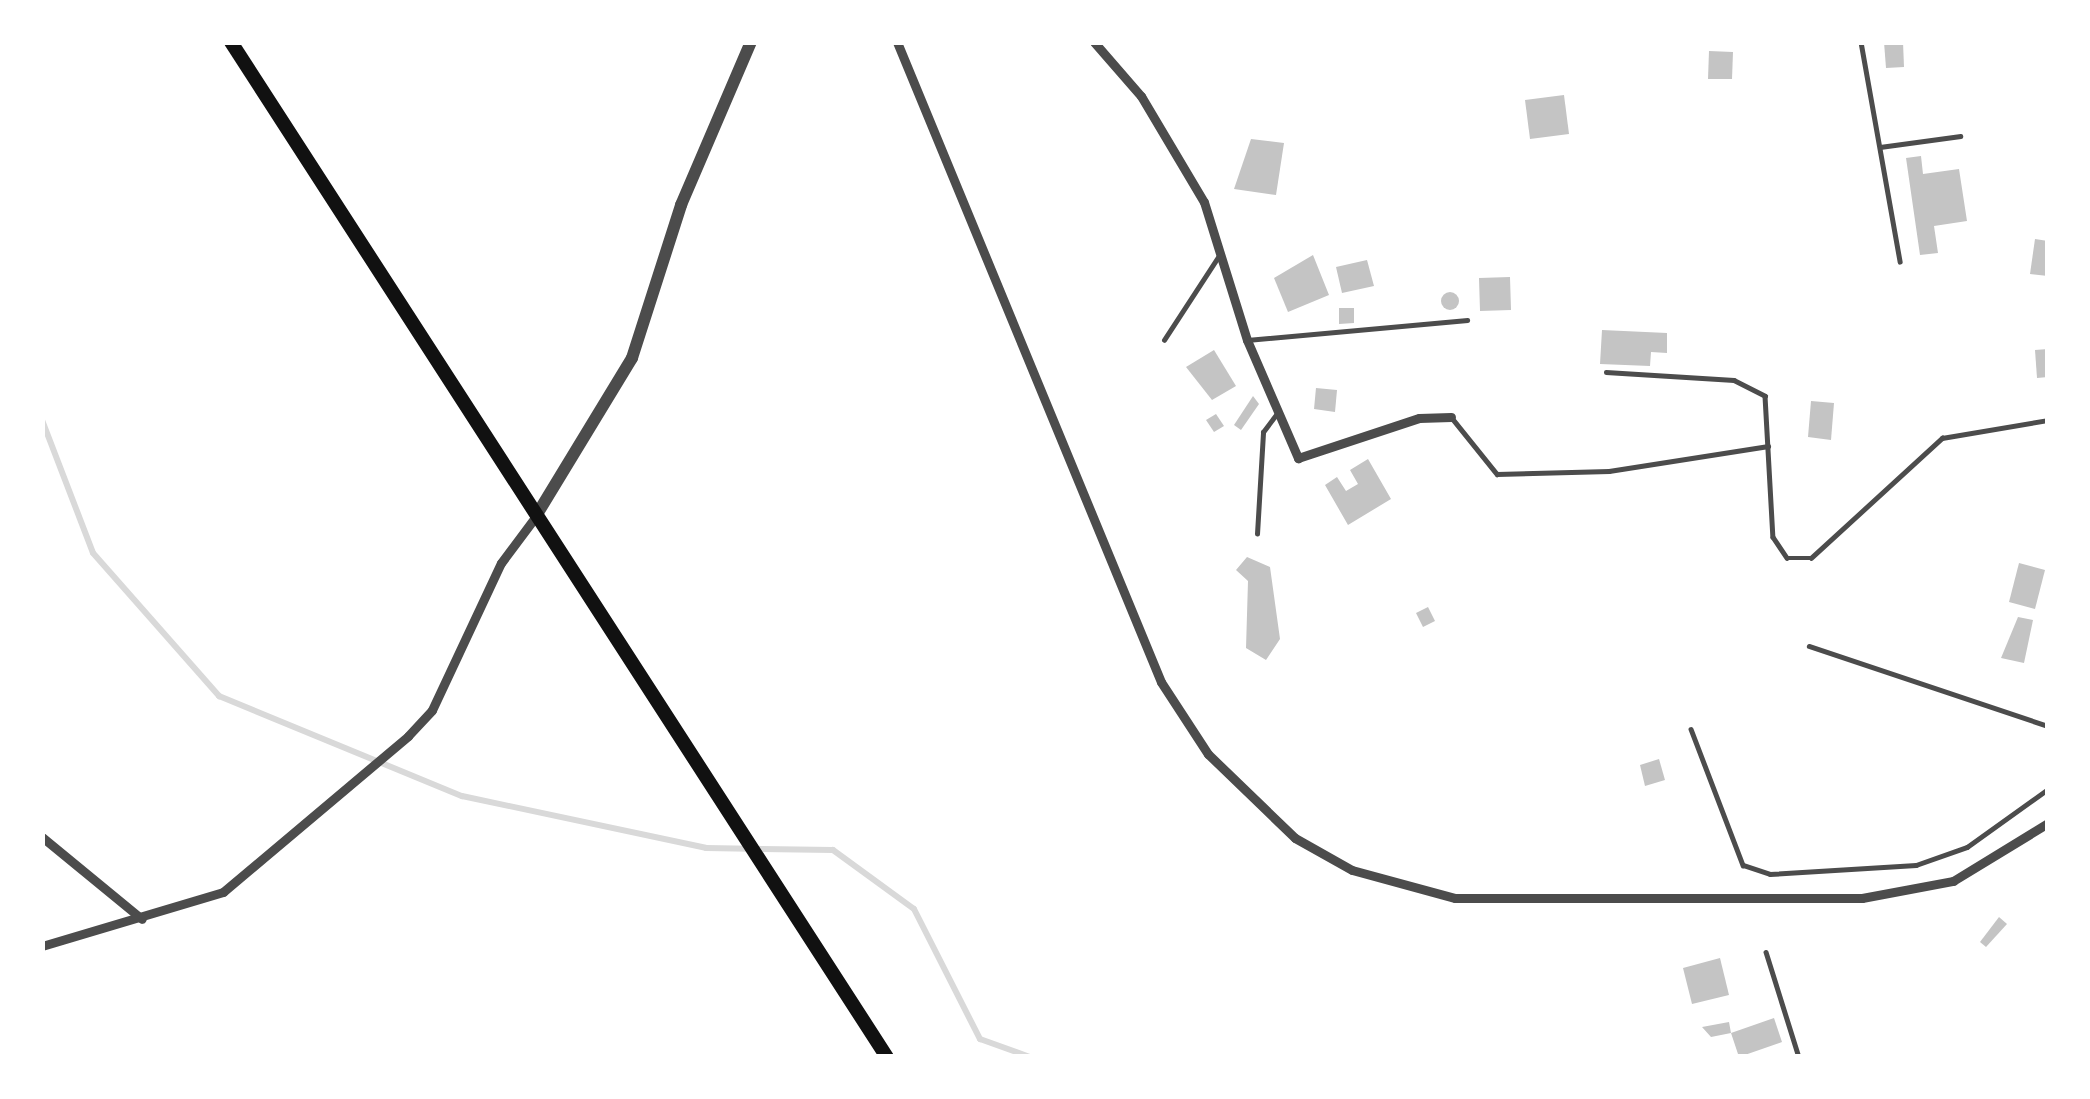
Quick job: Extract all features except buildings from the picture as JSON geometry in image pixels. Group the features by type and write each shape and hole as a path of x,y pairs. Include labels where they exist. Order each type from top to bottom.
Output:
{"main road":[{"path":"231,42 887,1057"}],"street":[{"path":"42,946 142,920 223,892 408,736 432,710 501,563 536,517 632,358 681,205 751,42"},
{"path":"897,42 1161,682 1208,754 1294,838 1385,881 1468,899 1862,898 1953,881 2048,824"},
{"path":"1094,42 1141,96 1222,249 1247,340 1298,458 1419,418 1451,417"},
{"path":"42,837 142,920"}],"lane":[{"path":"1861,42 1900,262"},
{"path":"1880,147 1960,136"},
{"path":"1164,340 1222,249"},
{"path":"1247,340 1467,320"},
{"path":"1606,372 1734,380 1766,396 1773,537 1787,558 1805,560 1942,438 2048,420"},
{"path":"1257,534 1262,432 1276,415"},
{"path":"1451,417 1497,474 1609,471 1768,446"},
{"path":"1809,646 2048,726"},
{"path":"1691,729 1743,866 1770,874 1916,865 1966,847 2048,789"},
{"path":"1766,952 1799,1057"}],"waterway":[{"path":"42,420 93,553 219,696 462,796 706,848 833,850 914,909 980,1039 1030,1057"}]}
